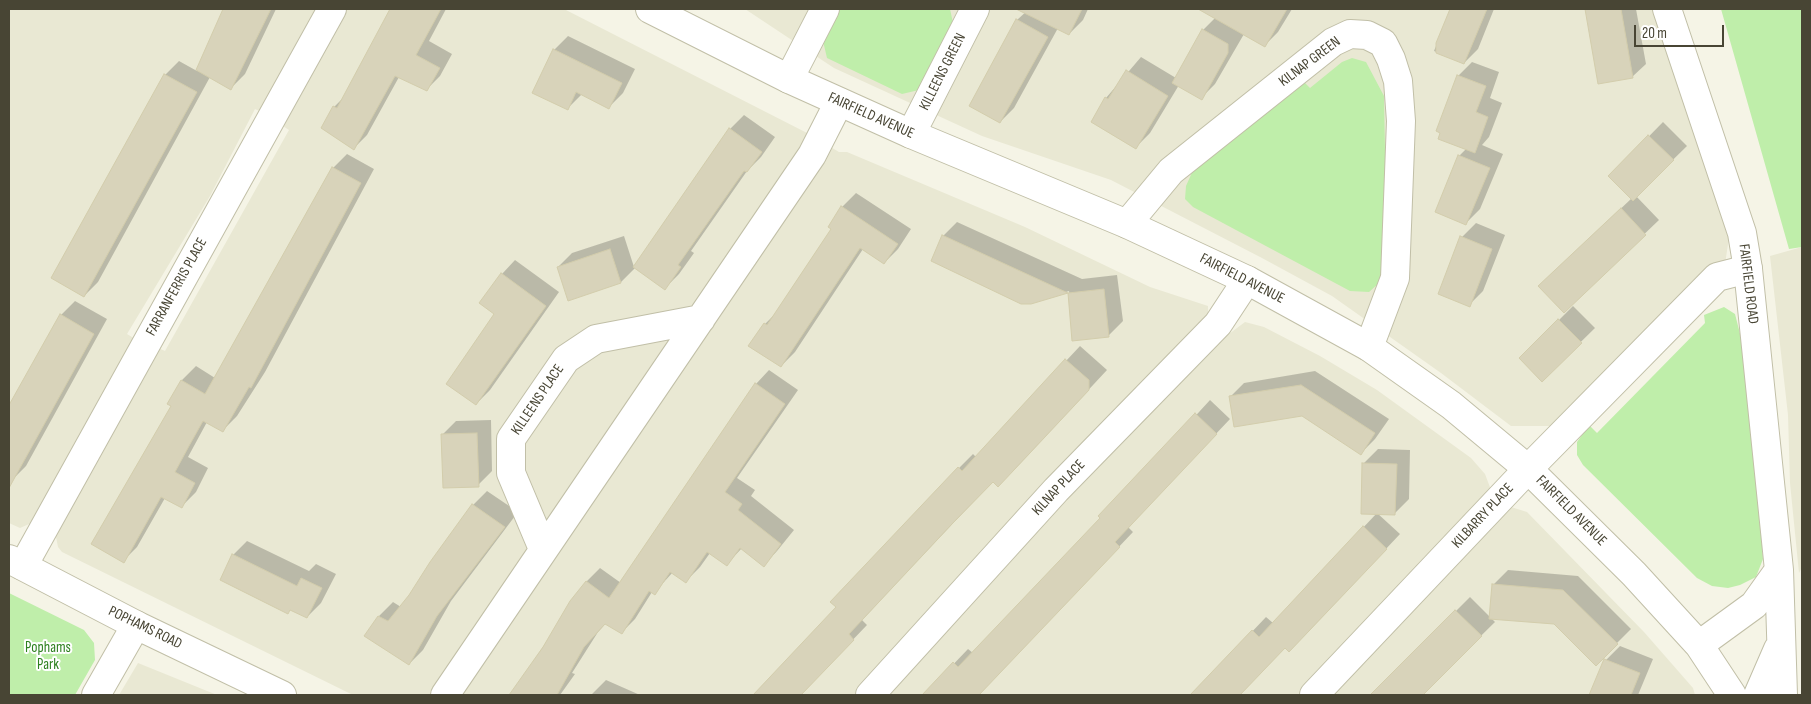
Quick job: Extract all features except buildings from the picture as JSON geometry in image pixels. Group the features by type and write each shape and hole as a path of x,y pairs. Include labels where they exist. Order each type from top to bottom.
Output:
{"street":[{"name":"FARRANFERRIS PLACE","path":"16,562 332,9"},
{"name":"FAIRFIELD AVENUE","path":"650,9 839,102 1127,224 1247,280 1369,347 1451,406 1528,469 1634,574 1699,645 1732,695"},
{"path":"789,79 826,9"},
{"name":"KILLEENS GREEN","path":"911,134 975,9"},
{"name":"FAIRFIELD ROAD","path":"1667,9 1742,232 1748,268 1779,570 1783,695"},
{"name":"KILNAP GREEN","path":"1127,224 1171,171 1333,42 1350,34 1367,35 1383,43 1391,59 1398,81 1401,121 1395,278 1369,347"},
{"path":"446,695 543,548 702,319 812,155 839,102"},
{"name":"KILBARRY PLACE","path":"1314,695 1528,469 1717,278 1748,268"},
{"name":"KILNAP PLACE","path":"870,695 1056,490 1218,324 1247,280"},
{"name":"KILLEENS PLACE","path":"543,548 511,473 511,439 566,359 596,339 702,319"},
{"name":"POPHAMS ROAD","path":"16,562 136,625 282,695"},
{"path":"1699,645 1754,605 1779,570"},
{"path":"96,695 136,625"},
{"name":"FAIRFIELD ROAD","path":"1758,695 1782,638"}],"shaded area":[{"path":"9,9 320,9 264,113 255,109 210,196 127,334 137,340 36,521 20,528 9,523"},
{"path":"345,9 564,9 809,134 839,152 847,152 1025,227 1150,287 1208,306 1208,320 859,695 353,695 62,552 58,547 55,532 156,347 165,351 289,130 280,124"},
{"path":"745,9 1658,9 1730,231 1725,264 1551,426 1511,426 1441,373 1332,296 1111,180 982,136 834,68"},
{"path":"1802,247 1802,567 1799,573 1790,483 1788,415 1770,256"},
{"path":"1245,322 1264,327 1320,356 1377,390 1471,458 1485,474 1491,490 1302,695 879,695 1209,349"},
{"path":"1511,507 1527,512 1644,632 1693,688 1695,695 1326,695"},
{"path":"138,663 217,695 119,695"}],"green space":[{"path":"840,9 950,9 953,23 919,90 902,94 827,58 823,41"},
{"path":"1721,9 1802,9 1802,247 1789,249"},
{"path":"1352,58 1366,62 1384,96 1387,259 1384,273 1379,283 1369,292 1350,291 1193,207 1185,199 1186,186 1194,168 1302,80 1310,88 1342,62"},
{"path":"1724,307 1735,314 1750,373 1763,559 1756,577 1740,585 1728,588 1712,586 1697,578 1583,465 1577,455 1577,442 1589,425 1597,433 1705,323 1704,315"},
{"name":"Pophams Park","path":"9,593 84,630 94,643 95,660 75,695 9,695"}]}
